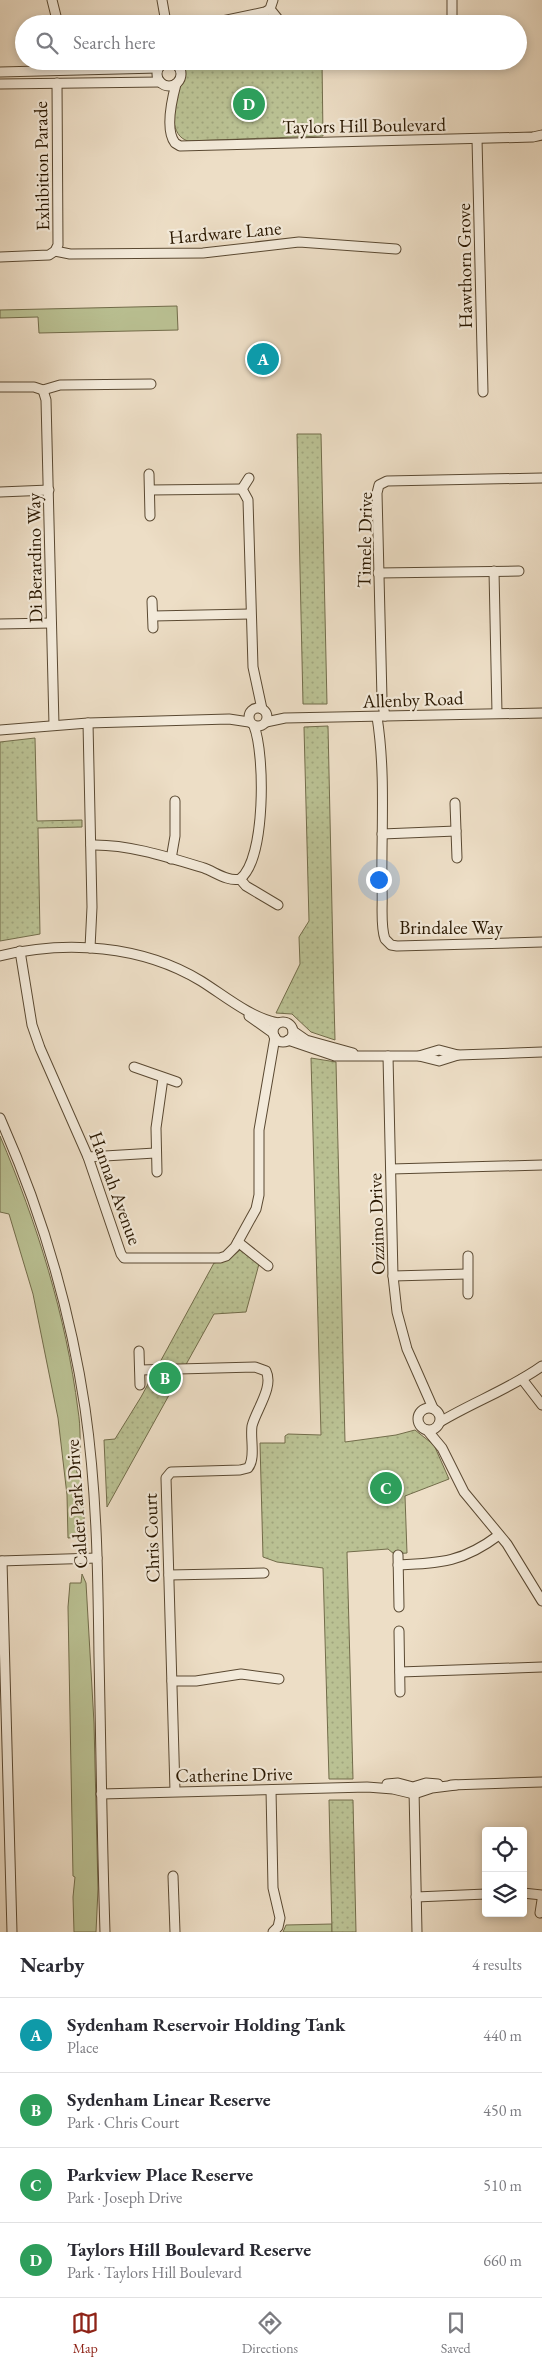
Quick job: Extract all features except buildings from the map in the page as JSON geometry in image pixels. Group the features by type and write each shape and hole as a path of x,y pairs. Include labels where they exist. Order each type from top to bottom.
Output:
{"street":[{"path":"52,0 56,15"},
{"path":"162,0 165,15"},
{"path":"452,0 452,15"},
{"path":"259,15 271,4 277,15"},
{"path":"0,72 20,70"},
{"path":"159,70 157,76 162,83"},
{"path":"0,84 162,83 170,86 176,84 180,74 179,70"},
{"name":"Exhibition Parade","path":"0,257 49,255 55,251 58,245 57,83"},
{"name":"Taylors Hill Boulevard","path":"162,83 170,106 172,139 180,146 539,137"},
{"name":"Taylors Hill Boulevard","path":"170,106 176,84"},
{"name":"Hawthorn Grove","path":"477,139 483,392"},
{"name":"Hardware Lane","path":"55,251 70,254 203,254 299,242 396,249"},
{"path":"0,387 34,387 43,390 60,385 151,384"},
{"name":"Di Berardino Way","path":"43,390 46,400 49,490 54,725"},
{"path":"149,474 150,516"},
{"path":"242,489 250,478"},
{"name":"Timele Drive","path":"381,716 377,493 382,482 542,478"},
{"path":"150,490 242,489"},
{"path":"91,845 112,845 171,859 206,869 233,880 240,879 246,874 252,860 260,835 259,743 250,614 248,500 242,489"},
{"path":"0,492 49,490"},
{"path":"378,573 519,571"},
{"path":"494,572 497,713"},
{"path":"152,601 153,628"},
{"path":"153,616 250,614"},
{"path":"0,624 51,623"},
{"name":"Allenby Road","path":"0,730 88,723 542,713"},
{"name":"Brindalee Way","path":"381,716 384,935 391,945 542,942"},
{"path":"88,723 92,907 90,948"},
{"path":"171,859 175,836 175,802"},
{"path":"455,804 458,858"},
{"path":"382,834 456,831"},
{"path":"240,879 246,886 278,905"},
{"path":"0,956 44,948 90,948 144,956 174,967 199,980 255,1015 278,1023 286,1022 306,1040 366,1057"},
{"name":"Hannah Avenue","path":"17,952 32,1025 40,1048 88,1157 120,1254 124,1258 220,1258 226,1256 238,1242 256,1209 259,1195 259,1130 273,1058 279,1038"},
{"path":"232,1001 261,1026 279,1038 335,1056 419,1056 439,1050 458,1054 542,1052"},
{"path":"278,1023 279,1038"},
{"path":"279,1038 293,1030"},
{"name":"Ozzimo Drive","path":"388,1056 394,1276 401,1331 422,1386 436,1410"},
{"path":"134,1068 177,1082"},
{"path":"157,1172 158,1104 163,1078"},
{"name":"Calder Park Drive","path":"0,1118 26,1181 46,1237 74,1350 85,1407 92,1469 97,1558 105,1932"},
{"path":"88,1157 156,1153"},
{"path":"391,1169 542,1165"},
{"path":"238,1242 268,1266"},
{"path":"468,1256 468,1294"},
{"path":"394,1276 468,1274"},
{"path":"139,1351 140,1386"},
{"path":"427,1430 434,1429 439,1423 459,1410 485,1400 542,1366"},
{"name":"Chris Court","path":"140,1370 255,1367 261,1368 268,1375 268,1385 252,1426 252,1462 248,1468 240,1470 171,1472 166,1478 175,1791"},
{"path":"524,1378 542,1405"},
{"name":"Ozzimo Drive","path":"422,1386 423,1410"},
{"path":"459,1410 423,1410 418,1416 419,1423 442,1448 464,1492 522,1565 542,1601"},
{"path":"436,1410 442,1448"},
{"path":"398,1565 444,1562 464,1557 500,1535"},
{"path":"398,1555 399,1607"},
{"path":"12,1932 1,1561 97,1558"},
{"path":"169,1575 264,1573"},
{"path":"399,1631 400,1692"},
{"path":"400,1672 542,1667"},
{"path":"172,1681 196,1681 241,1674 279,1679"},
{"name":"Catherine Drive","path":"101,1794 367,1787 398,1783 414,1790 426,1783 456,1785 542,1783"},
{"path":"271,1790 273,1888 280,1918 278,1927 273,1932"},
{"path":"414,1790 417,1932"},
{"path":"173,1876 175,1932"},
{"path":"416,1897 482,1894"},
{"path":"527,1894 542,1896"},
{"path":"540,1913 542,1900"},
{"name":"Calder Park Drive","path":"100,1932 104,1902"}],"green space":[{"path":"184,70 322,70 323,136 188,141 178,134 174,121 174,106 177,93 185,75"},
{"path":"177,306 178,330 39,333 38,317 0,318 0,310"},
{"path":"297,434 321,434 327,704 303,704"},
{"path":"328,726 335,1040 311,1032 292,1014 276,1013 300,964 299,937 309,921 304,727"},
{"path":"35,738 37,821 82,820 82,827 38,828 40,934 0,941 0,742"},
{"path":"311,1058 336,1062 345,1442 396,1435 415,1430 434,1445 449,1479 405,1496 407,1553 394,1554 388,1549 347,1552 353,1779 329,1779 323,1568 277,1562 263,1557 260,1443 285,1443 285,1436 288,1434 321,1435"},
{"path":"0,1136 38,1236 66,1340 80,1424 80,1467 76,1467 77,1473 81,1473 86,1546 84,1548 80,1547 80,1537 68,1538 67,1495 58,1418 33,1294 9,1214 0,1212"},
{"path":"240,1250 259,1264 246,1312 214,1314 107,1507 104,1440 115,1439 141,1397 214,1263 228,1260"},
{"path":"82,1574 86,1583 94,1723 98,1889 96,1932 74,1932 73,1897 75,1877 73,1876 68,1607 70,1583 81,1583"},
{"path":"329,1800 353,1800 356,1932 332,1932"},
{"path":"332,1924 332,1932 283,1932 286,1925"}],"place":[{"name":"Taylors Hill Boulevard Reserve","path":"249,104"},
{"name":"Sydenham Reservoir Holding Tank","path":"263,359"},
{"name":"Sydenham Linear Reserve","path":"165,1378"},
{"name":"Parkview Place Reserve","path":"386,1488"}]}
